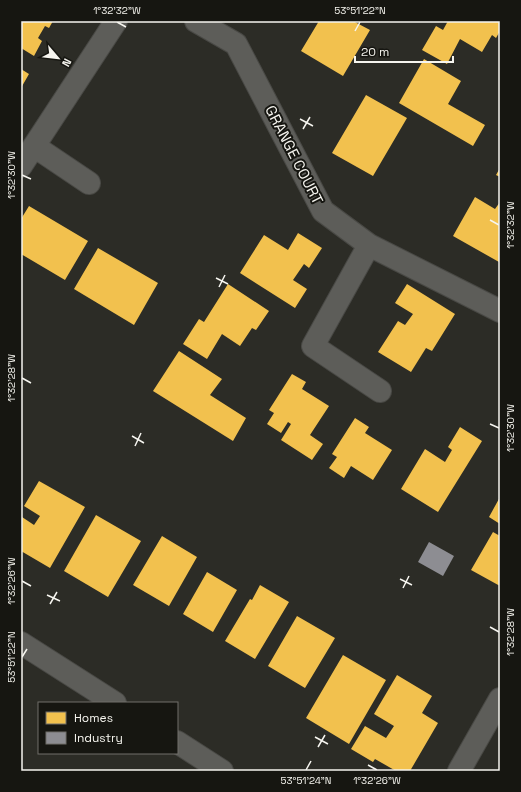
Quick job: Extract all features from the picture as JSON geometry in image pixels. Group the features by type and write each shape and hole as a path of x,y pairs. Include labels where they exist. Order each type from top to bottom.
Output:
{"street":[{"path":"21,166 116,21"},
{"name":"GRANGE COURT","path":"196,21 236,44 323,211 369,245 500,311"},
{"path":"34,146 89,183"},
{"path":"369,245 313,346 380,391"},
{"path":"24,651 114,702"},
{"path":"459,771 500,699"},
{"path":"178,743 222,771"}],"building: Homes":[{"path":"21,21 53,21 49,28 45,26 38,38 42,41 34,56 21,48"},
{"path":"319,21 353,21 370,30 343,76 301,51"},
{"path":"448,21 500,21 500,31 496,38 492,35 482,52 460,39 447,64 422,50 436,26 443,30"},
{"path":"424,59 461,81 448,104 485,125 473,146 399,103"},
{"path":"21,69 29,74 21,88"},
{"path":"366,95 407,118 373,176 332,153"},
{"path":"500,168 500,177 496,175"},
{"path":"475,197 495,209 500,202 499,262 453,236"},
{"path":"29,206 88,241 65,280 21,254 21,219"},
{"path":"298,233 322,248 309,268 304,264 293,280 307,289 295,308 240,273 264,235 288,250"},
{"path":"98,248 158,283 134,325 74,289"},
{"path":"228,284 269,311 256,330 252,328 240,346 222,334 207,359 183,344 199,319 204,322"},
{"path":"407,284 455,314 432,351 426,348 411,372 378,352 398,321 405,325 413,314 395,303"},
{"path":"179,351 222,379 210,395 246,418 233,441 153,391"},
{"path":"292,374 306,382 302,389 329,406 310,435 323,444 312,460 281,440 291,424 288,422 281,433 267,424 274,413 269,410"},
{"path":"355,418 369,427 365,433 392,450 373,480 351,466 344,478 329,468 337,457 332,454"},
{"path":"460,427 482,441 438,512 401,489 425,449 445,462 452,450 448,447"},
{"path":"39,481 85,507 50,568 21,551 21,518 22,517 34,525 40,516 24,506"},
{"path":"500,497 500,524 489,517"},
{"path":"96,515 141,541 108,597 64,571"},
{"path":"493,532 500,536 500,586 471,570"},
{"path":"162,536 197,557 169,606 133,585"},
{"path":"207,572 237,590 213,632 183,614"},
{"path":"260,585 289,602 255,659 225,641"},
{"path":"297,616 335,638 305,688 268,666"},
{"path":"343,655 386,680 349,744 306,718"},
{"path":"397,675 432,696 422,713 438,723 410,771 396,771 375,759 373,762 351,749 365,726 386,738 394,726 374,714"}],"building: Industry":[{"path":"429,542 454,556 443,576 418,562"}]}
